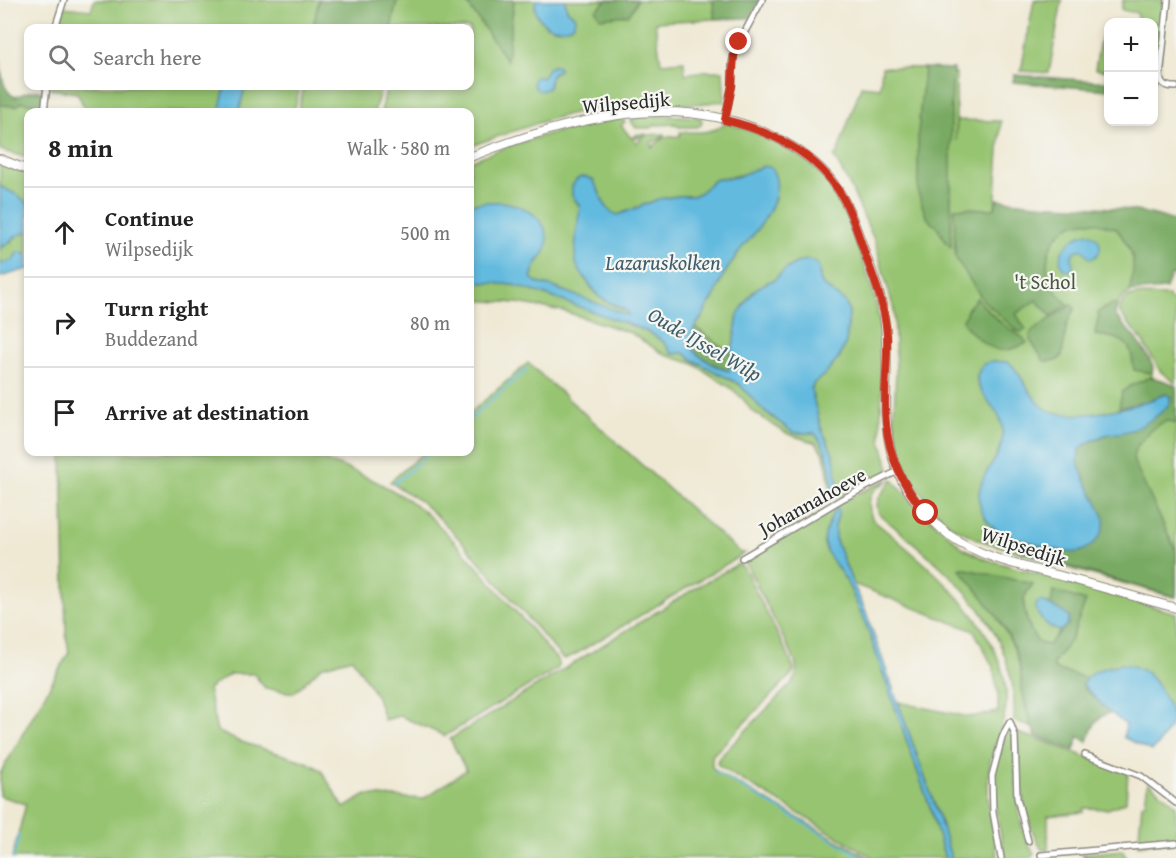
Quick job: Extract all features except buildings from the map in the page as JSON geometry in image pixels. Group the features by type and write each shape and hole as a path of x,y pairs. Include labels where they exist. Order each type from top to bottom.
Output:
{"main road":[{"name":"Wilpsedijk","path":"474,155 519,138 557,127 593,119 646,112 690,114 725,120 754,128 800,151 829,177 843,198 856,226 880,295 887,336 886,422 889,446 909,493 949,535 975,550 1176,608"},
{"path":"0,159 24,168"}],"street":[{"path":"56,24 64,0"},
{"path":"725,120 732,86 732,64 735,50 762,0"},
{"path":"1168,0 1160,77 1168,87 1176,87"},
{"path":"44,108 46,90"},
{"name":"Johannahoeve","path":"742,558 842,499 898,471"},
{"path":"1001,858 993,812 992,776 1002,738 1010,723 1015,736 1017,798 1028,841"},
{"path":"1085,755 1141,776 1176,803"},
{"path":"1041,855 1176,843"}],"green space":[{"path":"94,0 121,2 122,0 319,0 314,24 59,24 64,7 91,10"},
{"path":"319,0 397,0 392,24 314,24"},
{"path":"397,0 465,0 507,60 514,0 536,0 537,14 546,26 573,15 567,10 565,0 607,0 604,2 631,12 637,0 713,0 715,19 655,22 661,63 684,61 685,74 723,71 725,102 628,105 588,110 543,121 474,145 474,108 382,108 386,90 474,90 474,24 392,24","holes":["552,66 559,70 551,76 550,86 539,90 535,88 537,76 541,78"]},
{"path":"465,0 514,0 507,61"},
{"path":"607,0 637,0 628,15 600,18 596,10"},
{"path":"713,0 760,0 750,18 715,19"},
{"path":"1034,0 1062,0 1049,73 1021,71"},
{"path":"1123,0 1166,0 1158,75 1158,18 1137,18 1137,13 1121,10"},
{"path":"1104,35 1104,70 1095,69 1100,41"},
{"path":"0,59 3,80 10,94 15,97 28,92 43,91 42,105 21,102 16,106 0,105"},
{"name":"'t Schol","path":"882,67 924,68 924,70 956,73 956,141 957,120 1001,121 995,209 955,208 995,212 1113,208 1176,276 1170,275 1128,294 1121,300 1115,315 1152,368 1152,379 1176,391 1176,593 1174,597 1053,564 1074,549 984,364 978,374 978,384 997,411 1003,433 997,455 982,484 980,505 990,524 1000,532 1013,537 1022,553 979,540 953,527 932,508 910,477 895,431 894,310 875,242 850,186 834,157 861,86 880,88"},
{"path":"924,68 953,69 951,247 936,225 931,223 925,214 918,193 918,133"},
{"path":"1014,75 1104,82 1104,90 1013,82"},
{"path":"57,90 224,90 221,108 85,108 77,93"},
{"path":"244,90 299,90 295,108 240,108"},
{"path":"303,90 380,90 375,108 299,108"},
{"path":"21,102 42,105 42,108 24,108 24,157 0,150 0,105 16,106"},
{"path":"684,116 701,118 702,122 697,127 679,127 676,124 636,128 631,121 634,117"},
{"path":"620,118 625,122 621,125 631,138 638,134 646,134 634,139 636,143 646,135 664,134 664,137 650,143 652,147 665,137 680,136 680,132 710,131 726,123 784,146 810,164 821,175 840,203 852,230 877,310 882,354 881,439 889,469 886,475 840,498 828,442 821,428 811,392 814,383 839,358 846,342 849,312 846,303 821,282 818,265 815,262 806,260 796,263 774,280 757,288 738,315 732,354 695,327 712,301 723,276 766,217 775,198 745,174 714,180 694,196 659,199 618,215 607,208 597,186 572,195 580,207 575,254 583,276 595,293 605,301 627,311 628,316 538,283 531,278 536,264 545,252 534,215 514,205 474,204 474,159 544,135"},
{"path":"0,163 24,172 24,200 19,196 0,186"},
{"name":"'t Schol","path":"997,199 1033,204 1125,209 1176,222 1176,276 1171,275 1166,289 1130,292 1132,257 1128,246 1116,228 1092,222 1073,225 1064,230 1051,245 1047,265 1052,286 1068,304 1051,316 1036,300 1016,314 1026,330 1021,332 1016,330 983,300 955,257 954,208 995,209"},
{"path":"24,233 24,253 16,254 13,260 0,264 0,248 11,242 18,234"},
{"path":"474,282 513,285 637,328 661,340 673,354 686,354 739,384 760,407 795,433 814,433 827,454 835,498 832,498 824,455 816,443 788,434 770,423 751,410 731,388 694,364 665,355 631,333 563,311 517,303 474,300"},
{"path":"1136,295 1169,296 1170,300 1176,302 1176,383 1161,372 1141,339 1120,313 1124,301"},
{"path":"977,298 997,319 1020,335 1027,343 1013,349 1002,350 991,347 979,339 963,321 968,308"},
{"path":"1112,304 1117,304 1116,316 1146,353 1153,367 1152,373 1134,370 1131,353 1124,342 1095,335 1098,313"},
{"path":"1071,305 1075,308 1067,323 1062,356 1056,361 1044,361 1030,340 1031,332"},
{"path":"695,327 732,354 729,372 704,359 694,350 690,342"},
{"path":"528,363 737,550 745,553 574,655 562,658 467,547 439,518 420,501 390,482 419,456 474,456 474,410"},
{"path":"1150,377 1176,386 1176,424 1169,421 1153,429 1138,446 1133,459 1176,551 1176,597 1022,553 1013,537 1068,552 1080,552 1104,517 1078,466 1081,447 1105,435 1140,426 1167,406 1171,398 1165,394 1119,408 1122,392"},
{"path":"62,456 311,456 360,474 408,500 437,523 481,571 558,661 558,668 445,736 400,716 384,720 377,697 352,658 321,667 294,693 265,688 254,674 230,674 208,689 217,731 238,741 307,762 321,770 344,808 366,795 423,799 466,770 450,739 738,564 744,568 794,669 793,673 712,756 712,767 720,774 869,858 12,858 26,804 0,796 0,774 69,652 66,634"},
{"path":"888,479 871,495 869,507 873,520 940,578 961,601 980,625 995,651 1004,678 1005,713 988,775 990,810 998,858 951,858 939,817 898,702 969,717 998,712 998,693 993,667 974,631 853,584 834,535 838,515 835,509 826,530 824,543 827,552 846,580 864,619 930,807 945,858 874,858 717,764 718,759 792,683 796,672 795,661 746,560 842,501"},
{"path":"892,479 914,504 963,548 985,559 1176,613 1176,720 1173,722 1156,684 1105,668 1086,678 1054,669 1053,664 1075,630 1054,591 1051,606 1047,603 1060,631 1048,646 1036,640 1030,629 1024,605 1025,596 1033,584 997,618 1017,655 1026,706 1033,728 1014,721 1012,686 1005,655 991,627 974,602 953,578 879,514 878,499"},
{"path":"960,569 1033,584 1025,596 1025,611 1036,639 1046,645 1068,624 1069,617 1051,606 1053,591 1086,601 1070,641 1053,664 1054,669 1086,678 1084,688 1111,713 1098,720 1087,742 1079,736 1074,750 1036,736 1027,710 1020,668 1011,641 996,616"},
{"path":"1008,730 1014,734 1019,813 1027,842 1034,853 1031,858 1005,858 994,799 994,771"},
{"path":"1017,733 1128,772 1126,802 1108,809 1084,808 1083,812 1048,816 1048,850 1042,850 1025,808 1020,779"},
{"path":"1148,782 1176,805 1176,841 1138,845 1142,804 1145,803"},
{"path":"1122,850 1127,858 1085,858 1082,854"}],"water":[{"path":"536,0 565,0 567,10 575,17 574,24 560,29 546,25 537,14"},
{"path":"554,66 559,70 551,76 548,88 542,91 535,88 534,78 537,76 541,78 548,68"},
{"path":"224,90 244,90 240,108 220,108"},
{"name":"Lazaruskolken","path":"764,166 771,168 776,184 774,201 761,225 740,250 723,276 715,295 692,332 691,347 700,356 729,371 738,315 749,297 757,288 774,280 796,263 806,260 818,265 821,283 846,303 849,314 846,342 839,358 811,389 821,428 836,466 839,485 838,495 835,498 827,456 814,433 791,431 760,407 739,384 686,354 672,354 659,339 637,328 513,285 474,282 474,204 502,202 519,206 535,215 545,229 546,250 531,278 538,283 628,315 627,311 599,297 575,261 580,207 572,195 572,186 577,179 586,177 593,180 606,206 618,215 659,199 694,196 714,180 736,177"},
{"path":"0,186 24,200 24,233 0,248"},
{"path":"1088,233 1097,238 1100,250 1095,257 1090,259 1083,250 1077,250 1072,255 1073,268 1070,271 1064,270 1060,258 1062,252 1070,242"},
{"path":"18,252 24,253 24,270 0,277 0,264 13,260"},
{"path":"993,361 1011,364 1037,402 1053,412 1085,414 1103,412 1139,404 1165,394 1170,396 1170,402 1166,408 1146,423 1132,430 1108,434 1088,443 1080,450 1078,458 1080,468 1104,519 1103,530 1091,546 1078,552 1065,552 1050,548 999,532 984,516 979,492 999,452 1002,429 1000,419 981,391 977,378 983,365"},
{"path":"838,508 835,539 865,609 939,817 951,858 945,858 930,807 864,619 846,580 827,552 824,543 826,530 835,509"},
{"path":"1041,601 1069,617 1063,629 1055,630 1042,619 1035,608"},
{"path":"1121,664 1142,670 1149,676 1159,687 1170,710 1173,722 1158,745 1151,751 1123,737 1126,725 1107,710 1083,685 1093,673"}],"waterway":[{"path":"474,415 527,369"},
{"path":"395,483 426,456"},
{"path":"714,771 864,858"},
{"path":"13,858 19,835"}],"route":[{"path":"739,42 732,64 732,86 725,120 754,128 800,151 829,177 843,198 856,226 880,295 884,314 887,336 886,422 889,446 909,493 926,513"}],"water label":[{"name":"Oude IJssel Wilp","path":"705,344"}]}
